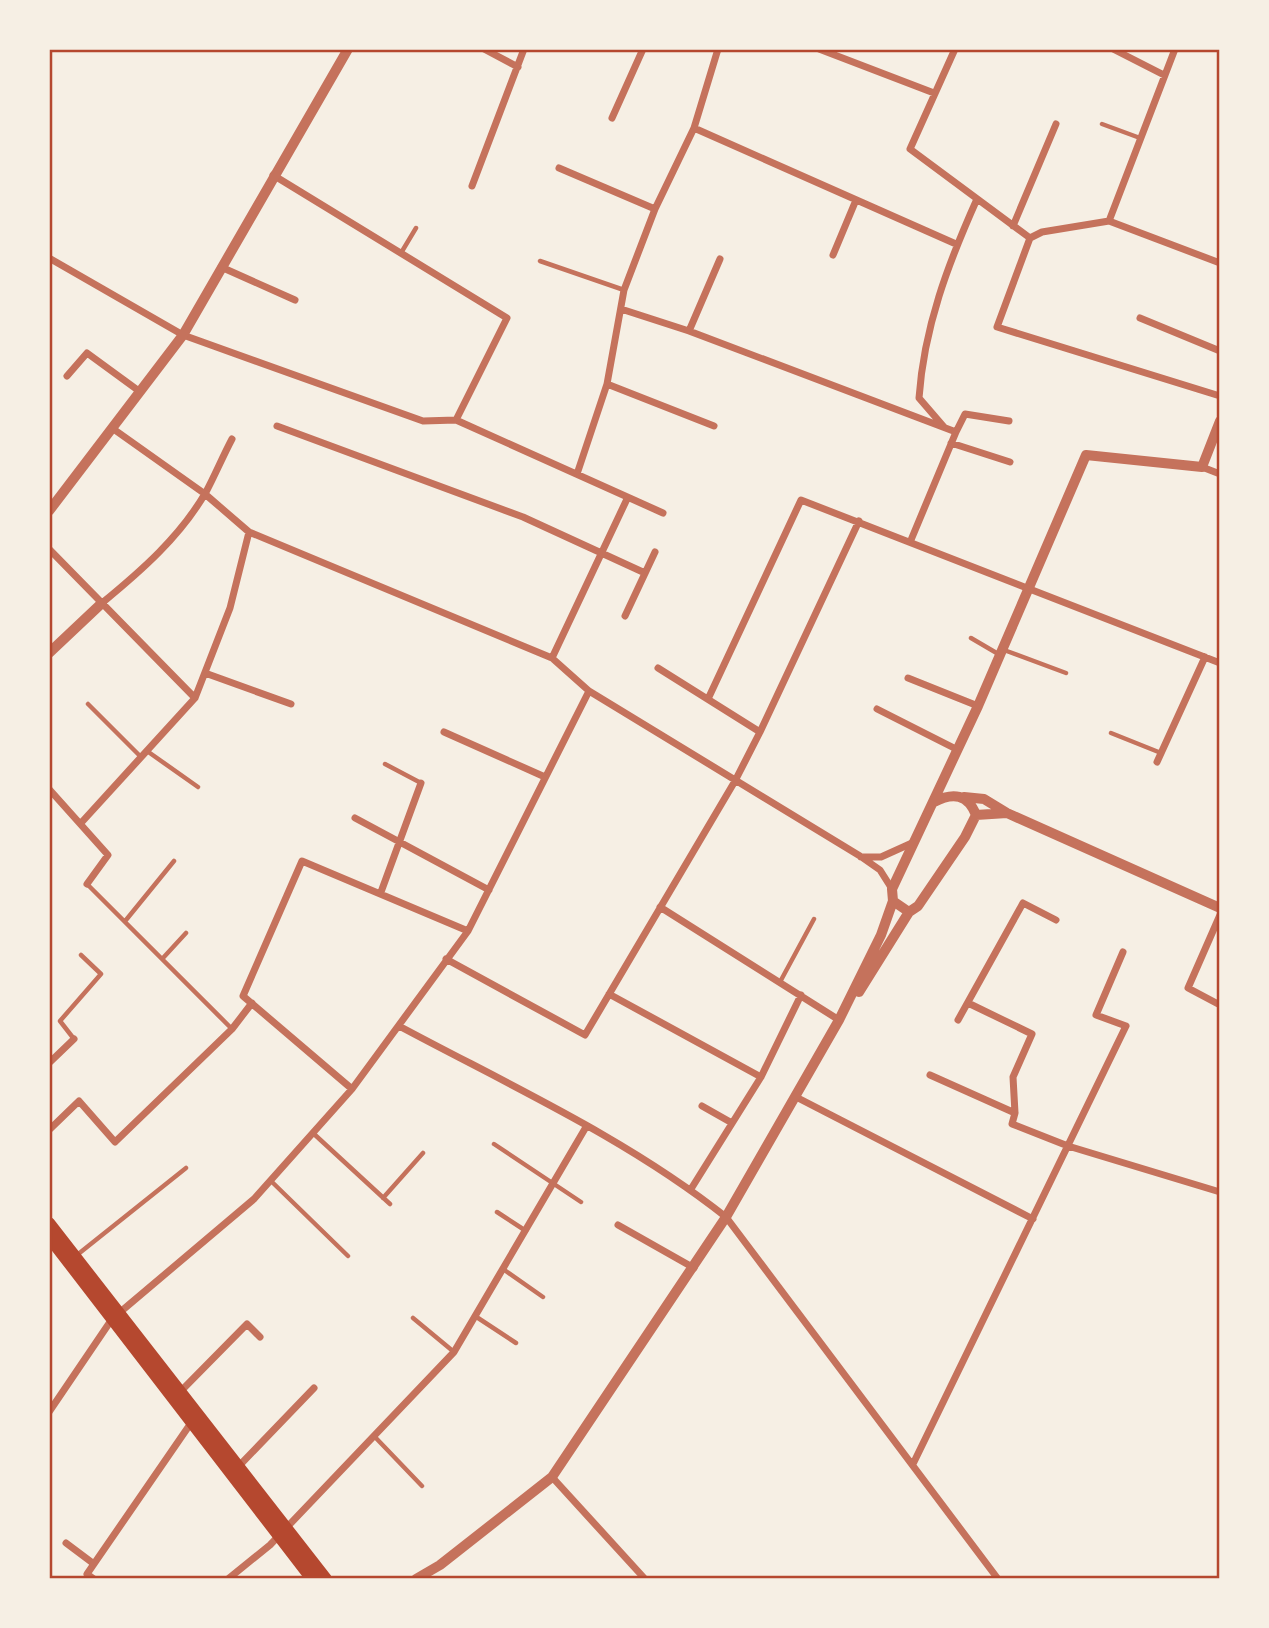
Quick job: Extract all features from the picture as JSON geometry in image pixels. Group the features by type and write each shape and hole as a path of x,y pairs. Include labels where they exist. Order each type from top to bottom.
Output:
{"main road":[{"path":"49,1223 191,1423 282,1532 326,1579"},
{"path":"49,1237 180,1392 238,1467 312,1579"}],"street":[{"path":"49,511 183,335 348,49"},
{"path":"484,49 518,66"},
{"path":"472,186 524,49"},
{"path":"612,118 643,49"},
{"path":"577,474 607,384 624,290 655,209 694,128 718,49"},
{"path":"819,49 934,93"},
{"path":"955,49 910,149 1030,238"},
{"path":"1113,49 1164,75"},
{"path":"1109,221 1175,49"},
{"path":"1013,226 1056,124"},
{"path":"694,128 956,244"},
{"path":"559,168 655,209"},
{"path":"273,175 507,318 456,420"},
{"path":"944,428 919,398 922,352 956,244 977,199"},
{"path":"833,255 856,200"},
{"path":"1220,262 1109,221 1042,232 1030,238 997,327 1220,396"},
{"path":"49,258 183,335 423,421 456,420 663,513"},
{"path":"688,331 720,259"},
{"path":"221,267 295,300"},
{"path":"621,309 688,331 956,432"},
{"path":"1140,318 1220,351"},
{"path":"67,376 87,353 139,391"},
{"path":"607,384 714,426"},
{"path":"911,540 965,414 1009,421"},
{"path":"1202,467 1220,421"},
{"path":"277,426 523,517 645,573"},
{"path":"112,428 205,494 249,532 552,658 589,691 860,856 880,870 892,889"},
{"path":"49,653 102,603 149,564 205,494 232,439"},
{"path":"951,443 1010,462"},
{"path":"416,1579 440,1566 552,1477 726,1217 839,1020 881,934 892,901 892,889 978,706 1086,455 1202,467 1220,474"},
{"path":"552,658 627,499"},
{"path":"708,699 801,500 911,540 1220,663"},
{"path":"446,959 585,1035 735,781 761,732 859,521"},
{"path":"81,823 195,698 230,608 249,532"},
{"path":"49,549 195,698"},
{"path":"625,616 655,552"},
{"path":"1157,762 1205,657"},
{"path":"658,668 761,732"},
{"path":"205,673 291,704"},
{"path":"908,678 978,706"},
{"path":"49,1412 115,1316 254,1199 352,1089 468,931 589,691"},
{"path":"877,709 958,750"},
{"path":"444,732 545,778"},
{"path":"381,892 421,783"},
{"path":"49,789 108,855 87,884"},
{"path":"934,802 948,795 984,799 1007,813 1220,908"},
{"path":"839,1020 882,960 909,912 918,906 965,837 976,816 972,804 962,796"},
{"path":"976,816 1007,813"},
{"path":"355,818 489,890"},
{"path":"860,856 881,857 912,843"},
{"path":"352,1089 243,996 302,861 381,892 468,931"},
{"path":"892,901 909,912"},
{"path":"958,1020 1023,903 1056,920"},
{"path":"660,907 839,1020"},
{"path":"1220,915 1188,988 1220,1005"},
{"path":"914,1464 1126,1026 1096,1015 1123,952"},
{"path":"609,994 761,1077"},
{"path":"691,1189 761,1077 801,995"},
{"path":"49,1130 79,1101 115,1142 232,1028 252,1003"},
{"path":"968,1003 1032,1034 1013,1077 1015,1114 1012,1124 1068,1146 1220,1192"},
{"path":"399,1026 586,1127 691,1189 726,1217 998,1579"},
{"path":"49,1063 74,1039"},
{"path":"930,1075 1015,1114"},
{"path":"796,1097 1033,1219"},
{"path":"702,1106 732,1123"},
{"path":"228,1579 282,1532 454,1352 586,1127"},
{"path":"618,1225 694,1268"},
{"path":"180,1392 247,1324 260,1337"},
{"path":"238,1467 314,1388"},
{"path":"90,1576 93,1564 191,1423"},
{"path":"552,1477 645,1579"},
{"path":"66,1543 93,1564"},
{"path":"434,1579 440,1566"}],"lane":[{"path":"1102,124 1140,138"},
{"path":"401,253 416,228"},
{"path":"540,261 624,290"},
{"path":"971,638 1002,652 1066,673"},
{"path":"88,704 144,754 198,787"},
{"path":"1111,733 1161,753"},
{"path":"385,764 421,783"},
{"path":"126,920 174,861"},
{"path":"87,884 232,1028"},
{"path":"780,982 814,919"},
{"path":"163,958 186,933"},
{"path":"74,1039 60,1021 101,974 81,955"},
{"path":"314,1134 390,1204"},
{"path":"494,1144 581,1202"},
{"path":"383,1198 423,1153"},
{"path":"75,1256 186,1168"},
{"path":"271,1181 348,1256"},
{"path":"497,1212 526,1231"},
{"path":"503,1269 543,1297"},
{"path":"475,1315 516,1343"},
{"path":"413,1318 454,1352"},
{"path":"374,1436 422,1486"}]}
